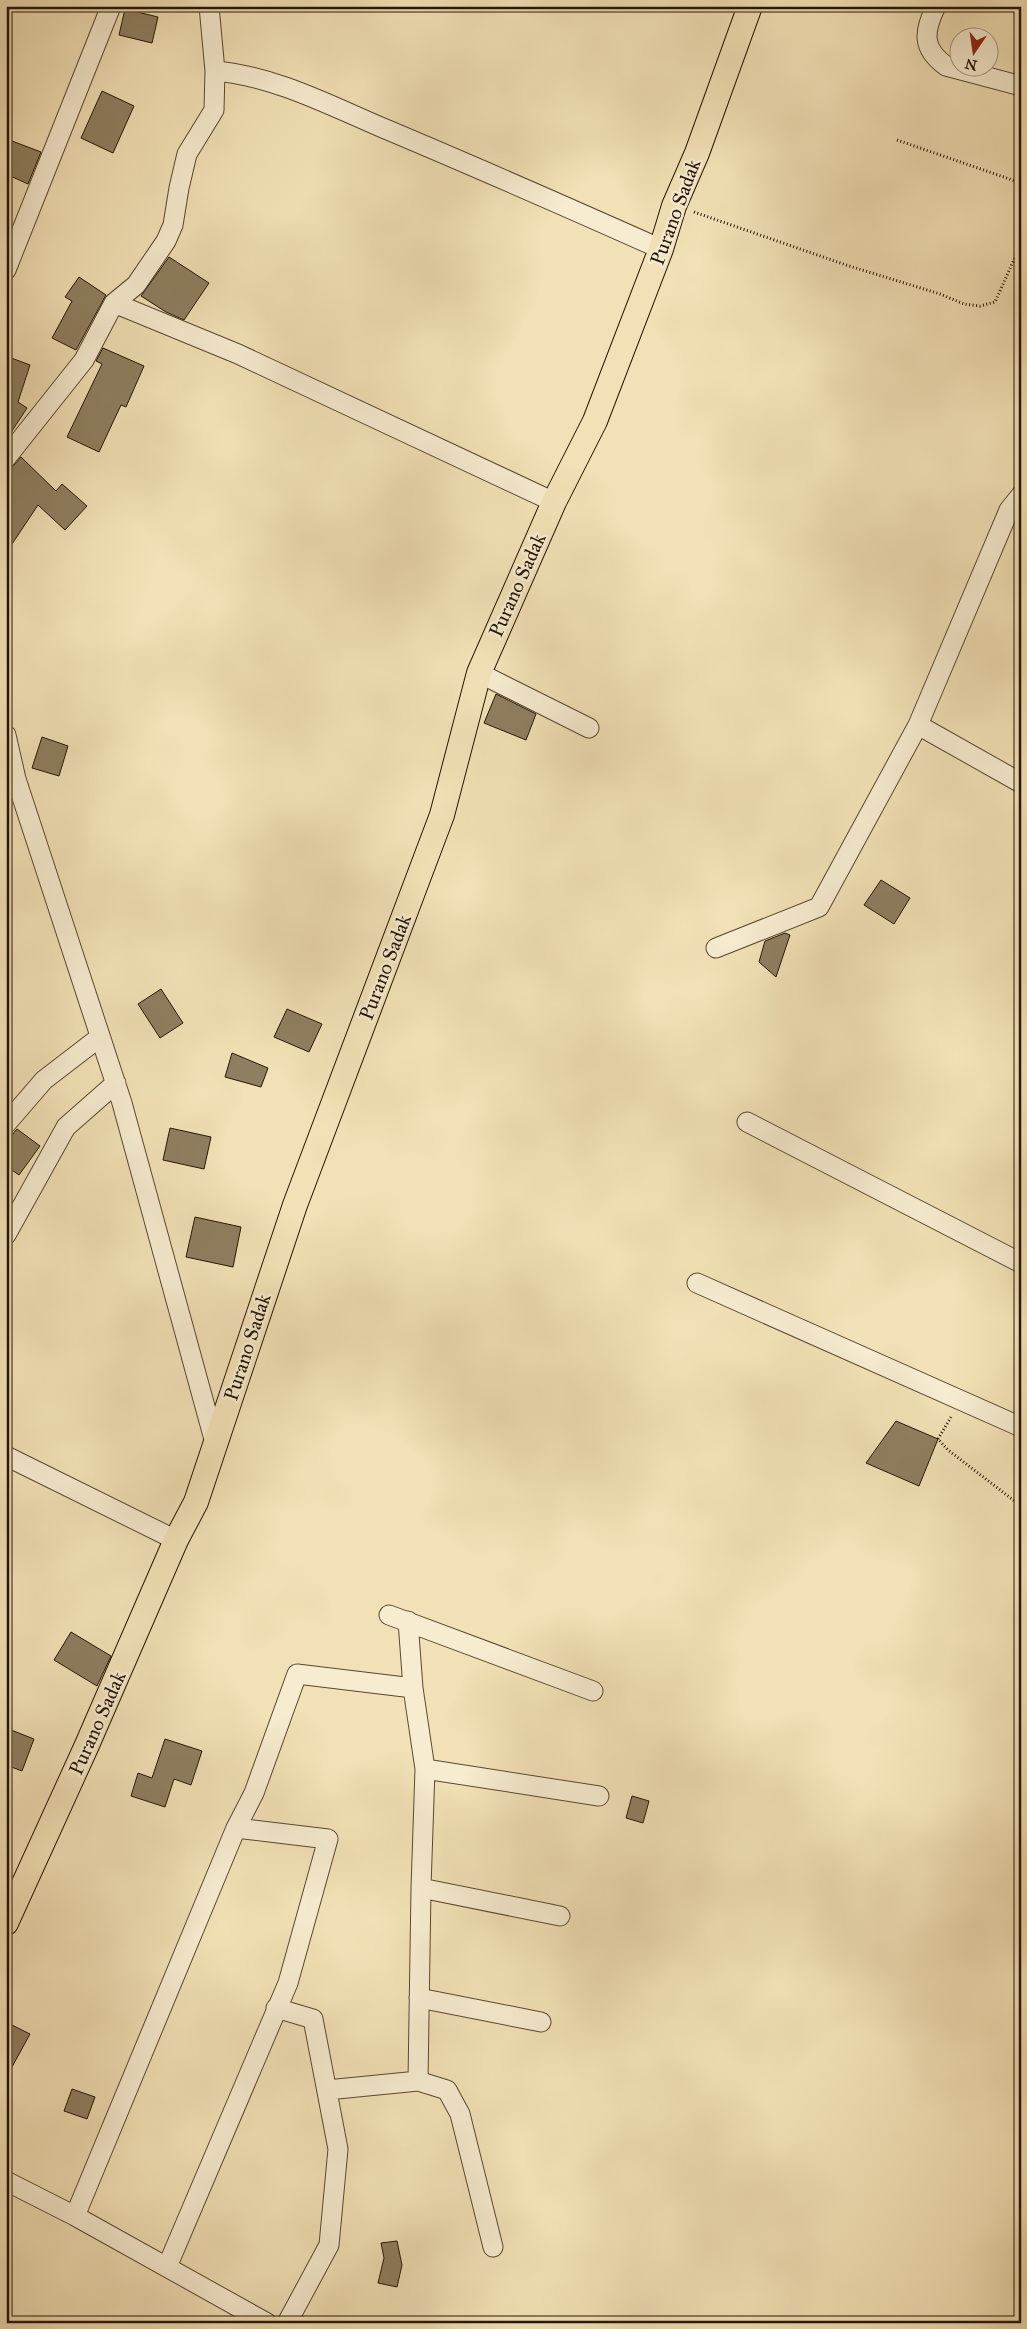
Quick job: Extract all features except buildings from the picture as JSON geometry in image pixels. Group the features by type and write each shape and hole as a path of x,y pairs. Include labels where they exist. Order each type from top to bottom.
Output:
{"main road":[{"name":"Purano Sadak","path":"6,1923 87,1745 176,1540 196,1502 295,1204 442,814 478,673 554,502 595,421 662,249 674,206 696,154 750,6"}],"street":[{"path":"6,270 111,6"},
{"path":"6,458 84,360 114,302 136,286 170,232 188,154 214,110 215,72 208,6"},
{"path":"936,6 926,34 929,50 936,59 946,66 1021,86"},
{"path":"215,72 239,73 276,83 474,166 662,249"},
{"path":"114,302 238,354 554,502"},
{"path":"716,948 819,907 918,725 1017,507"},
{"path":"478,673 589,728"},
{"path":"918,725 1021,783"},
{"path":"6,735 16,779 116,1083 215,1443"},
{"path":"6,1124 44,1080 100,1037"},
{"path":"6,1235 66,1127 116,1083"},
{"path":"748,1122 1021,1263"},
{"path":"697,1283 962,1399 1021,1427"},
{"path":"6,1456 176,1540"},
{"path":"389,1615 592,1691"},
{"path":"408,1621 413,1688 426,1769 421,1888 418,2081"},
{"path":"75,2216 236,1828 254,1793 297,1674 413,1688"},
{"path":"426,1769 599,1796"},
{"path":"167,2267 288,1983 328,1839 236,1828"},
{"path":"421,1888 560,1916"},
{"path":"419,1998 541,2022"},
{"path":"276,2008 312,2019 338,2149 329,2245 287,2323"},
{"path":"326,2090 418,2081 447,2090 460,2114 492,2247"},
{"path":"6,2181 75,2216 267,2323"}],"path":[{"path":"897,140 1021,183"},
{"path":"674,206 838,262 940,294 964,304 980,306 995,302 1021,244"},
{"path":"962,1399 938,1439 948,1450 1021,1506"}]}
